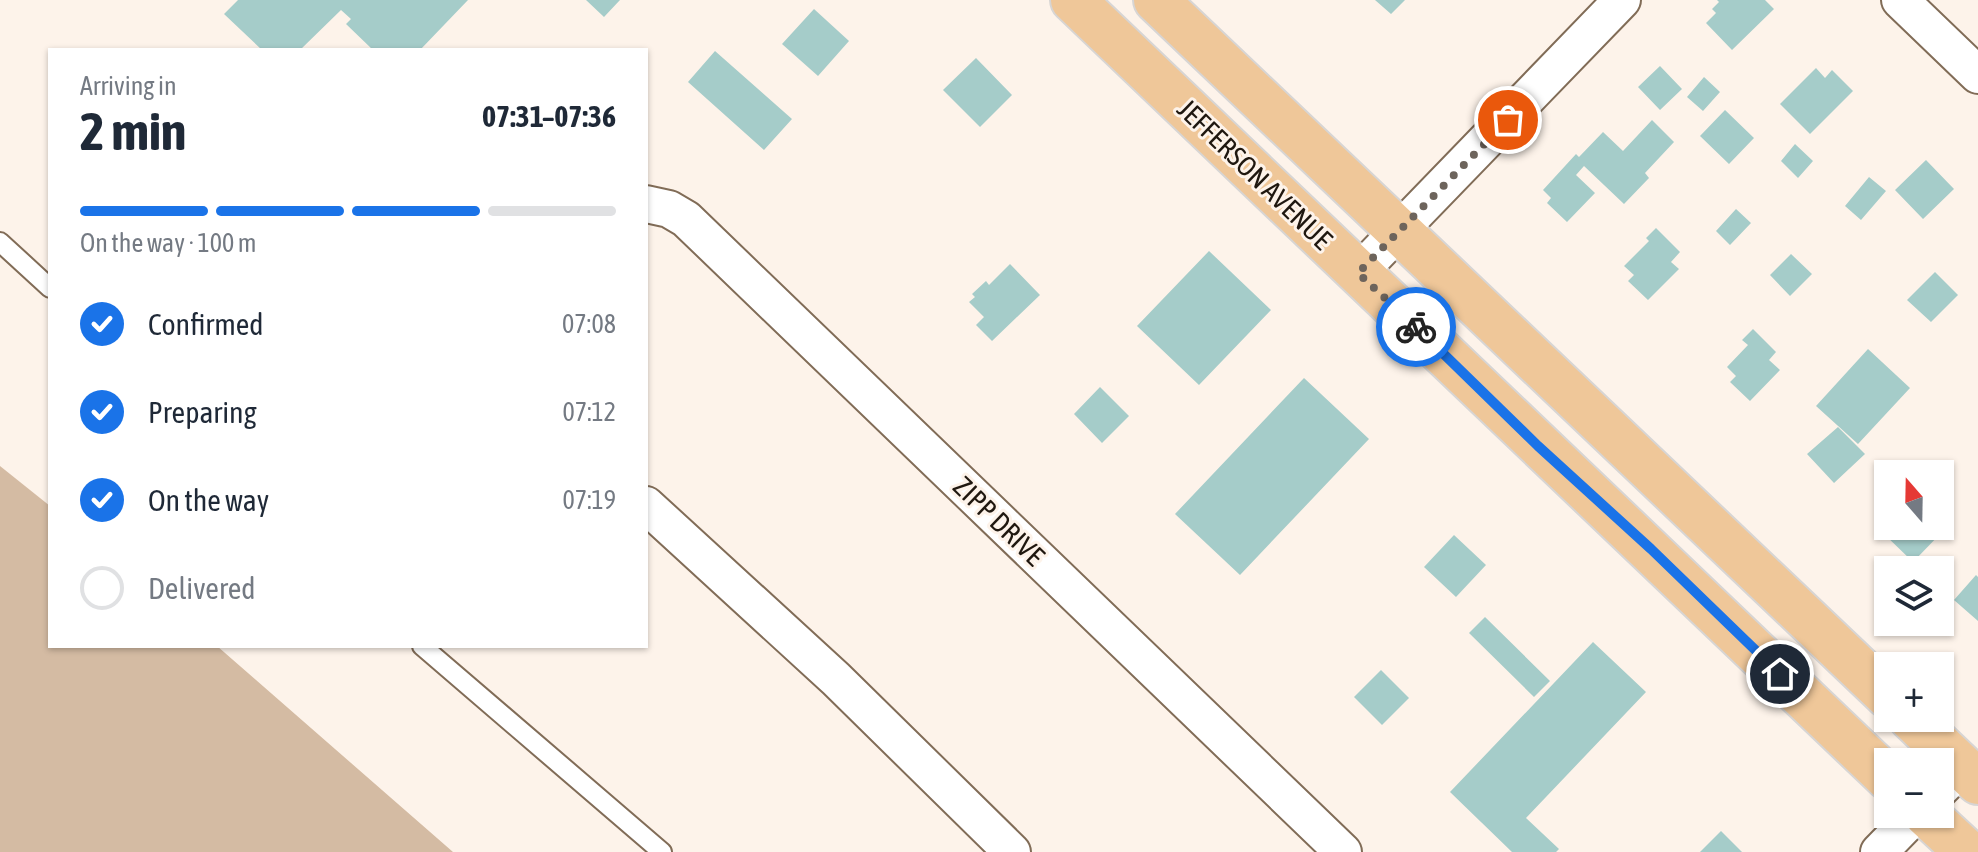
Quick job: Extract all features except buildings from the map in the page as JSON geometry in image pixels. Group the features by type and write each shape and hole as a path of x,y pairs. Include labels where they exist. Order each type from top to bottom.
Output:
{"main road":[{"name":"JEFFERSON AVENUE","path":"1073,0 1874,764"},
{"name":"JEFFERSON AVENUE","path":"1156,0 1874,683"},
{"path":"1922,732 1960,779"},
{"path":"1941,828 1967,852"}],"street":[{"path":"1358,273 1622,0"},
{"path":"1900,0 1978,75"},
{"name":"ZIPP DRIVE","path":"648,204 669,209 686,219 1343,852"},
{"path":"648,507 836,679 1012,852"},
{"path":"1879,852 1902,828"}],"lane":[{"path":"0,242 48,286"},
{"path":"424,648 662,852"}],"shaded area":[{"path":"0,466 48,504 48,648 219,648 453,852 0,852"}],"way so far":[{"path":"1416,327 1358,273 1508,120"}],"route":[{"path":"1416,327 1780,674"}]}
